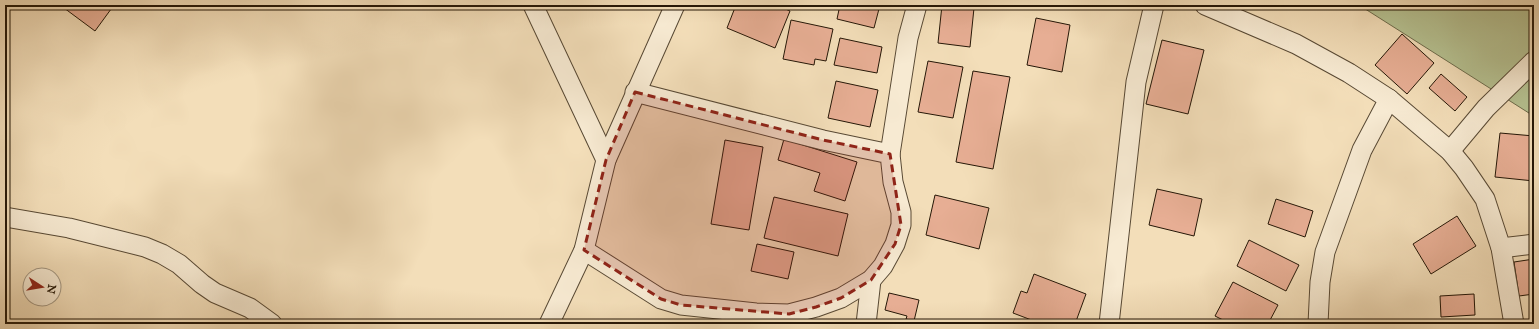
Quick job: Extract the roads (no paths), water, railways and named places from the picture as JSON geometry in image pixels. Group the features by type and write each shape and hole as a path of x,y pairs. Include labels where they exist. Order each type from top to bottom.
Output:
{"street":[{"path":"533,5 606,160"},
{"path":"549,324 584,250 606,160 675,5"},
{"path":"584,250 661,299 681,305 756,313 789,314 816,307 841,298 872,280 883,266 895,244 901,225 901,212 893,182 890,154 908,38 917,5"},
{"path":"1109,324 1125,169 1136,82 1154,5"},
{"path":"1205,5 1296,44 1349,73 1389,99 1450,151 1464,168 1485,199 1501,248 1514,324"},
{"path":"1450,151 1486,108 1534,61"},
{"path":"636,92 823,140 890,154"},
{"path":"1318,324 1320,282 1325,252 1362,150 1389,99"},
{"path":"5,218 69,228 145,248 162,254 179,264 215,293 250,308 272,324"},
{"path":"1501,248 1534,244"},
{"path":"866,324 872,280"}]}
